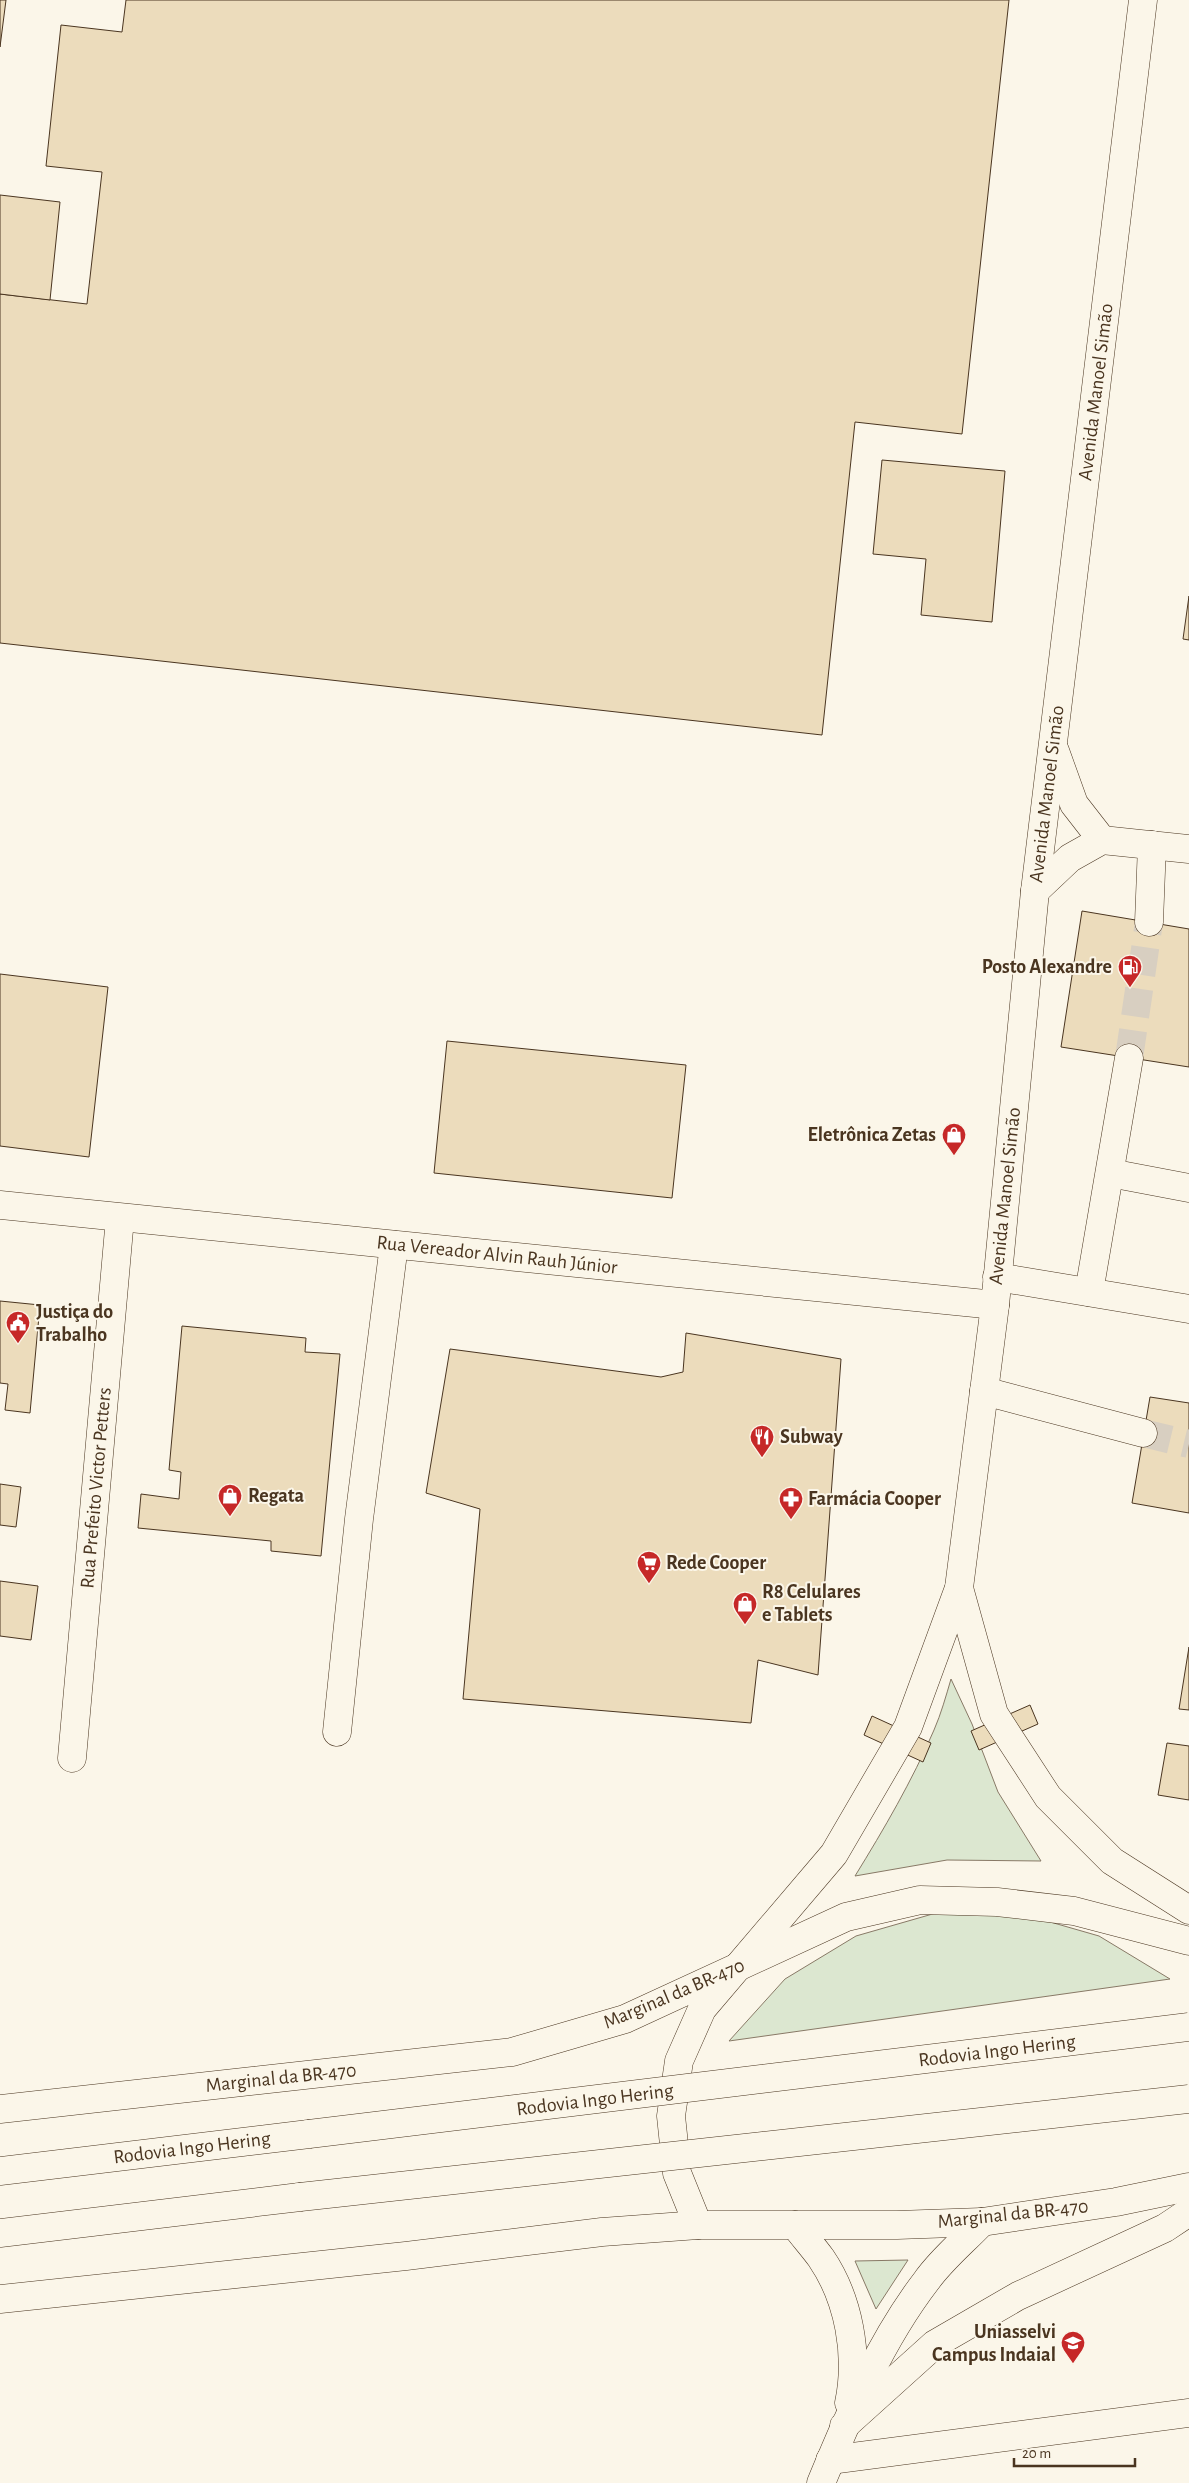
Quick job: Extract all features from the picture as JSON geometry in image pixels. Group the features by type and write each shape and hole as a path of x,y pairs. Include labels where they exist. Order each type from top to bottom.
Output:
{"main road":[{"name":"Avenida Manoel Simão","path":"698,2225 677,2173 671,2116 679,2061 702,2010 737,1966 834,1854 908,1727 959,1588 998,1277 1035,891 1143,0"},
{"path":"1053,747 1074,804 1102,840"},
{"path":"1035,891 1070,858 1102,840 1189,849"},
{"path":"1149,922 1152,845"},
{"path":"1089,1292 1128,1058"},
{"path":"1110,1173 1189,1188"},
{"name":"Rua Vereador Alvin Rauh Júnior","path":"0,1205 994,1305"},
{"name":"Rua Prefeito Victor Petters","path":"72,1758 120,1218"},
{"path":"337,1732 359,1519 394,1245"},
{"path":"998,1277 1189,1309"},
{"path":"984,1391 1143,1433"},
{"name":"Avenida Manoel Simão","path":"959,1588 994,1714 1048,1797 1112,1861 1189,1910"},
{"name":"Marginal da BR-470","path":"0,2110 512,2052 625,2019 846,1917 920,1900 997,1902 1074,1911 1189,1941"},
{"name":"Rodovia Ingo Hering","path":"0,2171 1189,2027"},
{"path":"0,2233 300,2197 1189,2099"},
{"name":"Marginal da BR-470","path":"0,2299 406,2256 602,2232 698,2225 982,2222 1116,2202 1189,2187"},
{"path":"844,2426 935,2344 1018,2296 1165,2228 1189,2212"},
{"path":"826,2472 844,2426 894,2327 928,2278 982,2222"},
{"path":"794,2225 822,2259 841,2298 852,2340 853,2384 844,2426"},
{"path":"826,2472 1189,2413"}],"green space":[{"path":"951,1679 972,1724 998,1792 1041,1861 947,1860 855,1876 887,1823 916,1768 937,1724"},
{"path":"936,1913 1019,1913 1099,1936 1170,1979 729,2041 785,1979 856,1936"},
{"path":"908,2260 876,2309 855,2261"}],"building":[{"path":"0,0 6,0 0,47"},
{"path":"126,0 1009,0 962,434 855,422 822,735 0,643 0,294 87,304 102,172 46,166 61,25 122,32"},
{"path":"0,195 60,202 50,300 0,294"},
{"path":"882,460 1005,471 992,622 921,615 926,559 873,554"},
{"path":"1189,596 1189,640 1183,639"},
{"name":"Posto Alexandre","path":"1082,911 1189,929 1189,1067 1061,1047"},
{"path":"0,974 108,987 89,1157 0,1146"},
{"path":"447,1041 686,1065 672,1198 434,1173"},
{"name":"Justiça do Trabalho","path":"0,1301 40,1305 30,1413 5,1410 8,1384 0,1383"},
{"path":"182,1326 306,1338 305,1352 340,1354 321,1556 271,1551 271,1541 138,1528 141,1494 179,1499 181,1472 169,1470"},
{"name":"Rede Cooper","path":"686,1333 841,1359 818,1675 758,1660 751,1723 463,1699 480,1509 426,1493 450,1349 661,1377 683,1372"},
{"path":"1150,1397 1189,1403 1189,1513 1132,1503"},
{"path":"0,1484 21,1487 16,1527 0,1525"},
{"path":"0,1581 38,1586 31,1640 0,1636"},
{"path":"1189,1647 1189,1710 1179,1709"},
{"path":"1030,1705 1038,1724 979,1750 971,1731"},
{"path":"872,1716 931,1743 923,1762 864,1735"},
{"path":"1167,1743 1189,1746 1189,1800 1158,1795"}],"tunnel":[{"path":"1129,1058 1149,922"},
{"path":"1143,1433 1189,1444"}],"place":[{"name":"Posto Alexandre","path":"1130,988"},
{"name":"Eletrônica Zetas","path":"954,1156"},
{"name":"Justiça do Trabalho","path":"18,1344"},
{"name":"Subway","path":"762,1458"},
{"name":"Regata","path":"230,1517"},
{"name":"Farmácia Cooper","path":"791,1520"},
{"name":"Rede Cooper","path":"649,1584"},
{"name":"R8 Celulares e Tablets","path":"745,1625"},
{"name":"Uniasselvi Campus Indaial","path":"1073,2364"}]}
